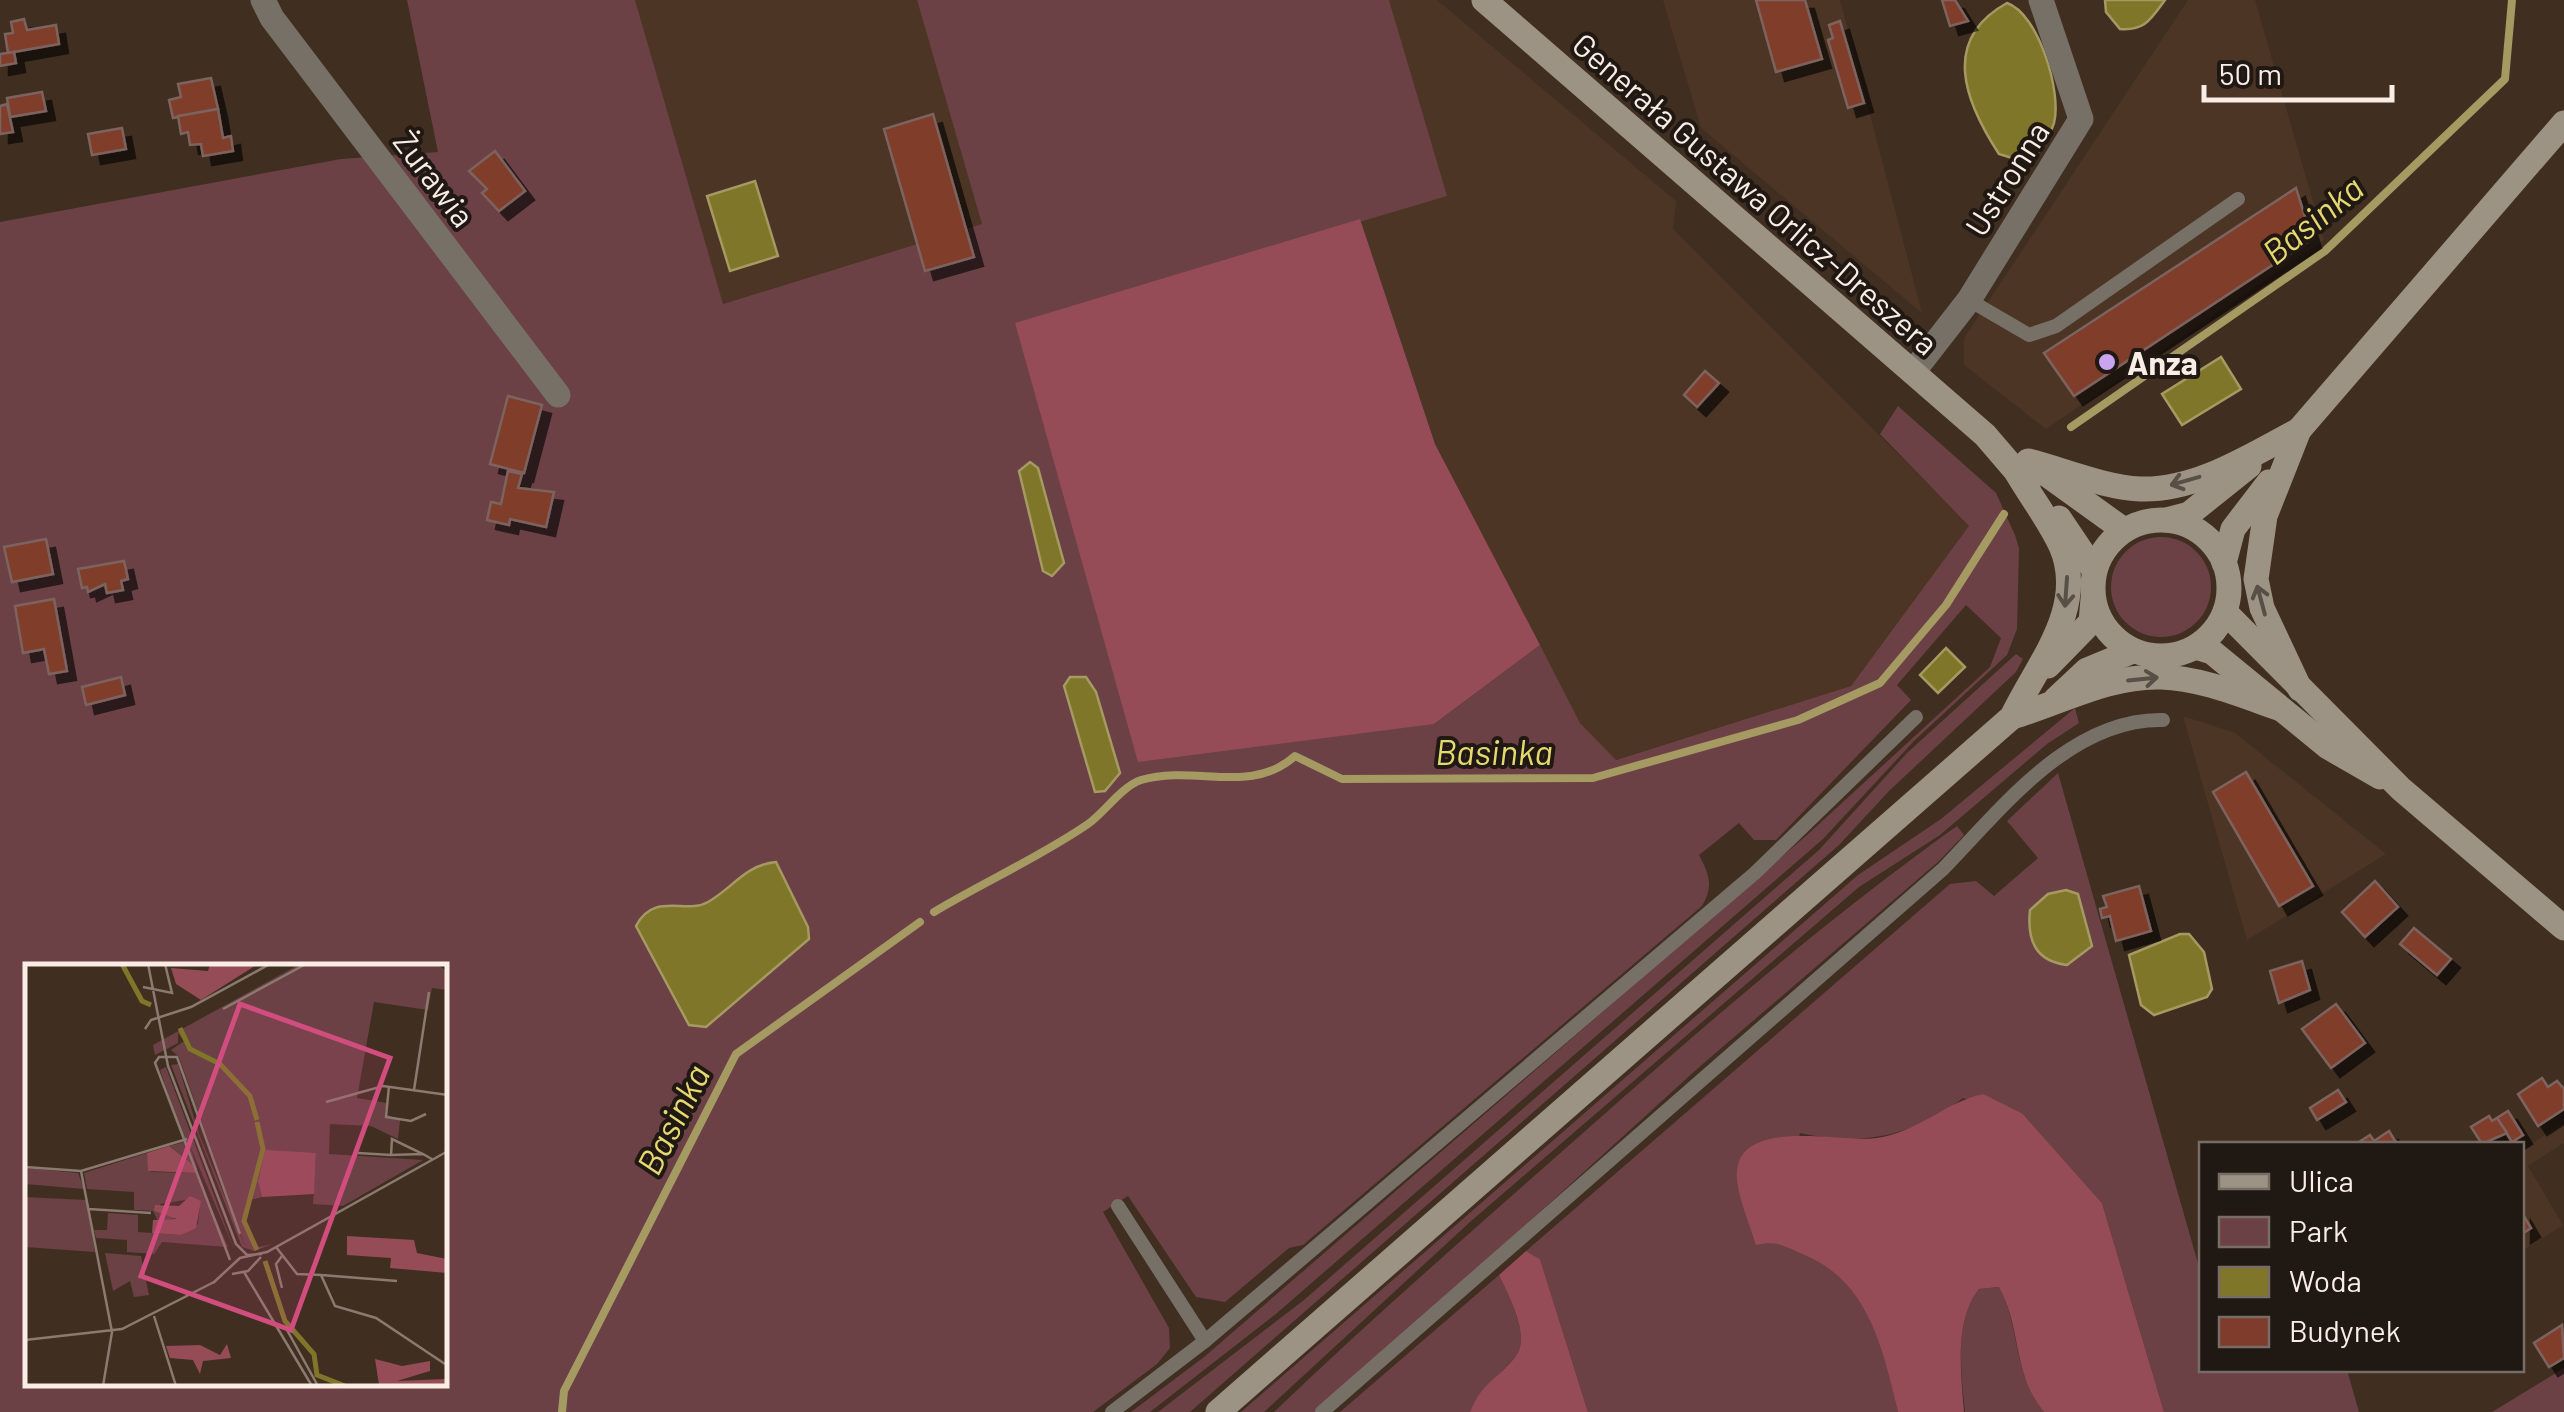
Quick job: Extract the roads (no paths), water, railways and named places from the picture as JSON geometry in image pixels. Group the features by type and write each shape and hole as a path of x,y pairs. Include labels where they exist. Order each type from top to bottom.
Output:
{"main road":[{"name":"Generała Gustawa Orlicz-Dreszera","path":"1484,0 2022,467 2124,530"},
{"path":"2224,562 2233,529 2281,450 2564,122"},
{"path":"2022,467 2143,489 2216,472 2281,450"},
{"path":"2030,679 2062,656 2091,622 2094,570 2106,547 2124,530 2189,514 2281,450"},
{"path":"2281,450 2265,516 2256,579 2262,608 2300,689"},
{"name":"Generała Gustawa Orlicz-Dreszera","path":"2022,467 2094,570"},
{"path":"1218,1412 2012,717 2058,634 2068,594 2062,549 2022,467"},
{"path":"2093,599 2106,630 2133,651 2165,656 2196,647 2213,632 2224,612 2228,579 2224,562 2201,533 2166,520"},
{"path":"2224,612 2401,789 2564,928"},
{"path":"2196,647 2212,652 2328,747 2401,789"},
{"path":"2050,706 2087,670 2133,651"},
{"path":"2012,717 2131,679 2161,677 2191,680 2280,709"}],"street":[{"name":"Żurawia","path":"263,0 272,18 558,394"},
{"name":"Ustronna","path":"1913,372 1969,300 2081,119 2042,0"}],"lane":[{"path":"1969,300 2029,335 2056,326 2238,199"},
{"path":"1112,1412 1205,1342 1755,874 1916,717"},
{"path":"1322,1412 1943,869 2010,799 2062,756 2121,722 2163,720"},
{"path":"1118,1206 1205,1342"}],"water":[{"path":"2105,0 2165,0 2147,22 2136,28 2120,29 2106,12"},
{"path":"2007,3 2019,10 2038,38 2055,93 2052,129 2028,163 1999,154 1976,114 1965,73 1966,53 1973,35 1986,18"},
{"path":"755,181 778,256 730,271 707,196"},
{"path":"2221,357 2241,389 2182,425 2162,394"},
{"path":"1030,462 1038,468 1064,563 1052,576 1043,571 1019,471"},
{"path":"1946,648 1965,667 1938,693 1920,675"},
{"path":"1070,677 1086,677 1096,692 1120,773 1105,791 1095,792 1064,686"},
{"path":"776,862 808,927 809,939 706,1027 689,1025 636,926 652,909 708,902 756,868"},
{"path":"2066,890 2078,894 2092,946 2067,965 2040,954 2032,940 2029,921 2030,910 2048,894"},
{"path":"2189,934 2204,952 2212,989 2207,997 2154,1015 2141,1005 2129,955"}],"waterway":[{"name":"Basinka","path":"2071,427 2325,251 2505,79 2512,0"},
{"name":"Basinka","path":"934,912 1070,836 1141,780 1182,775 1241,777 1278,768 1295,756 1342,779 1593,778 1798,720 1880,683 1946,605 2004,514"},
{"name":"Basinka","path":"562,1412 564,1391 736,1054 920,922"}],"place":[{"name":"Anza","path":"2107,362"}]}
